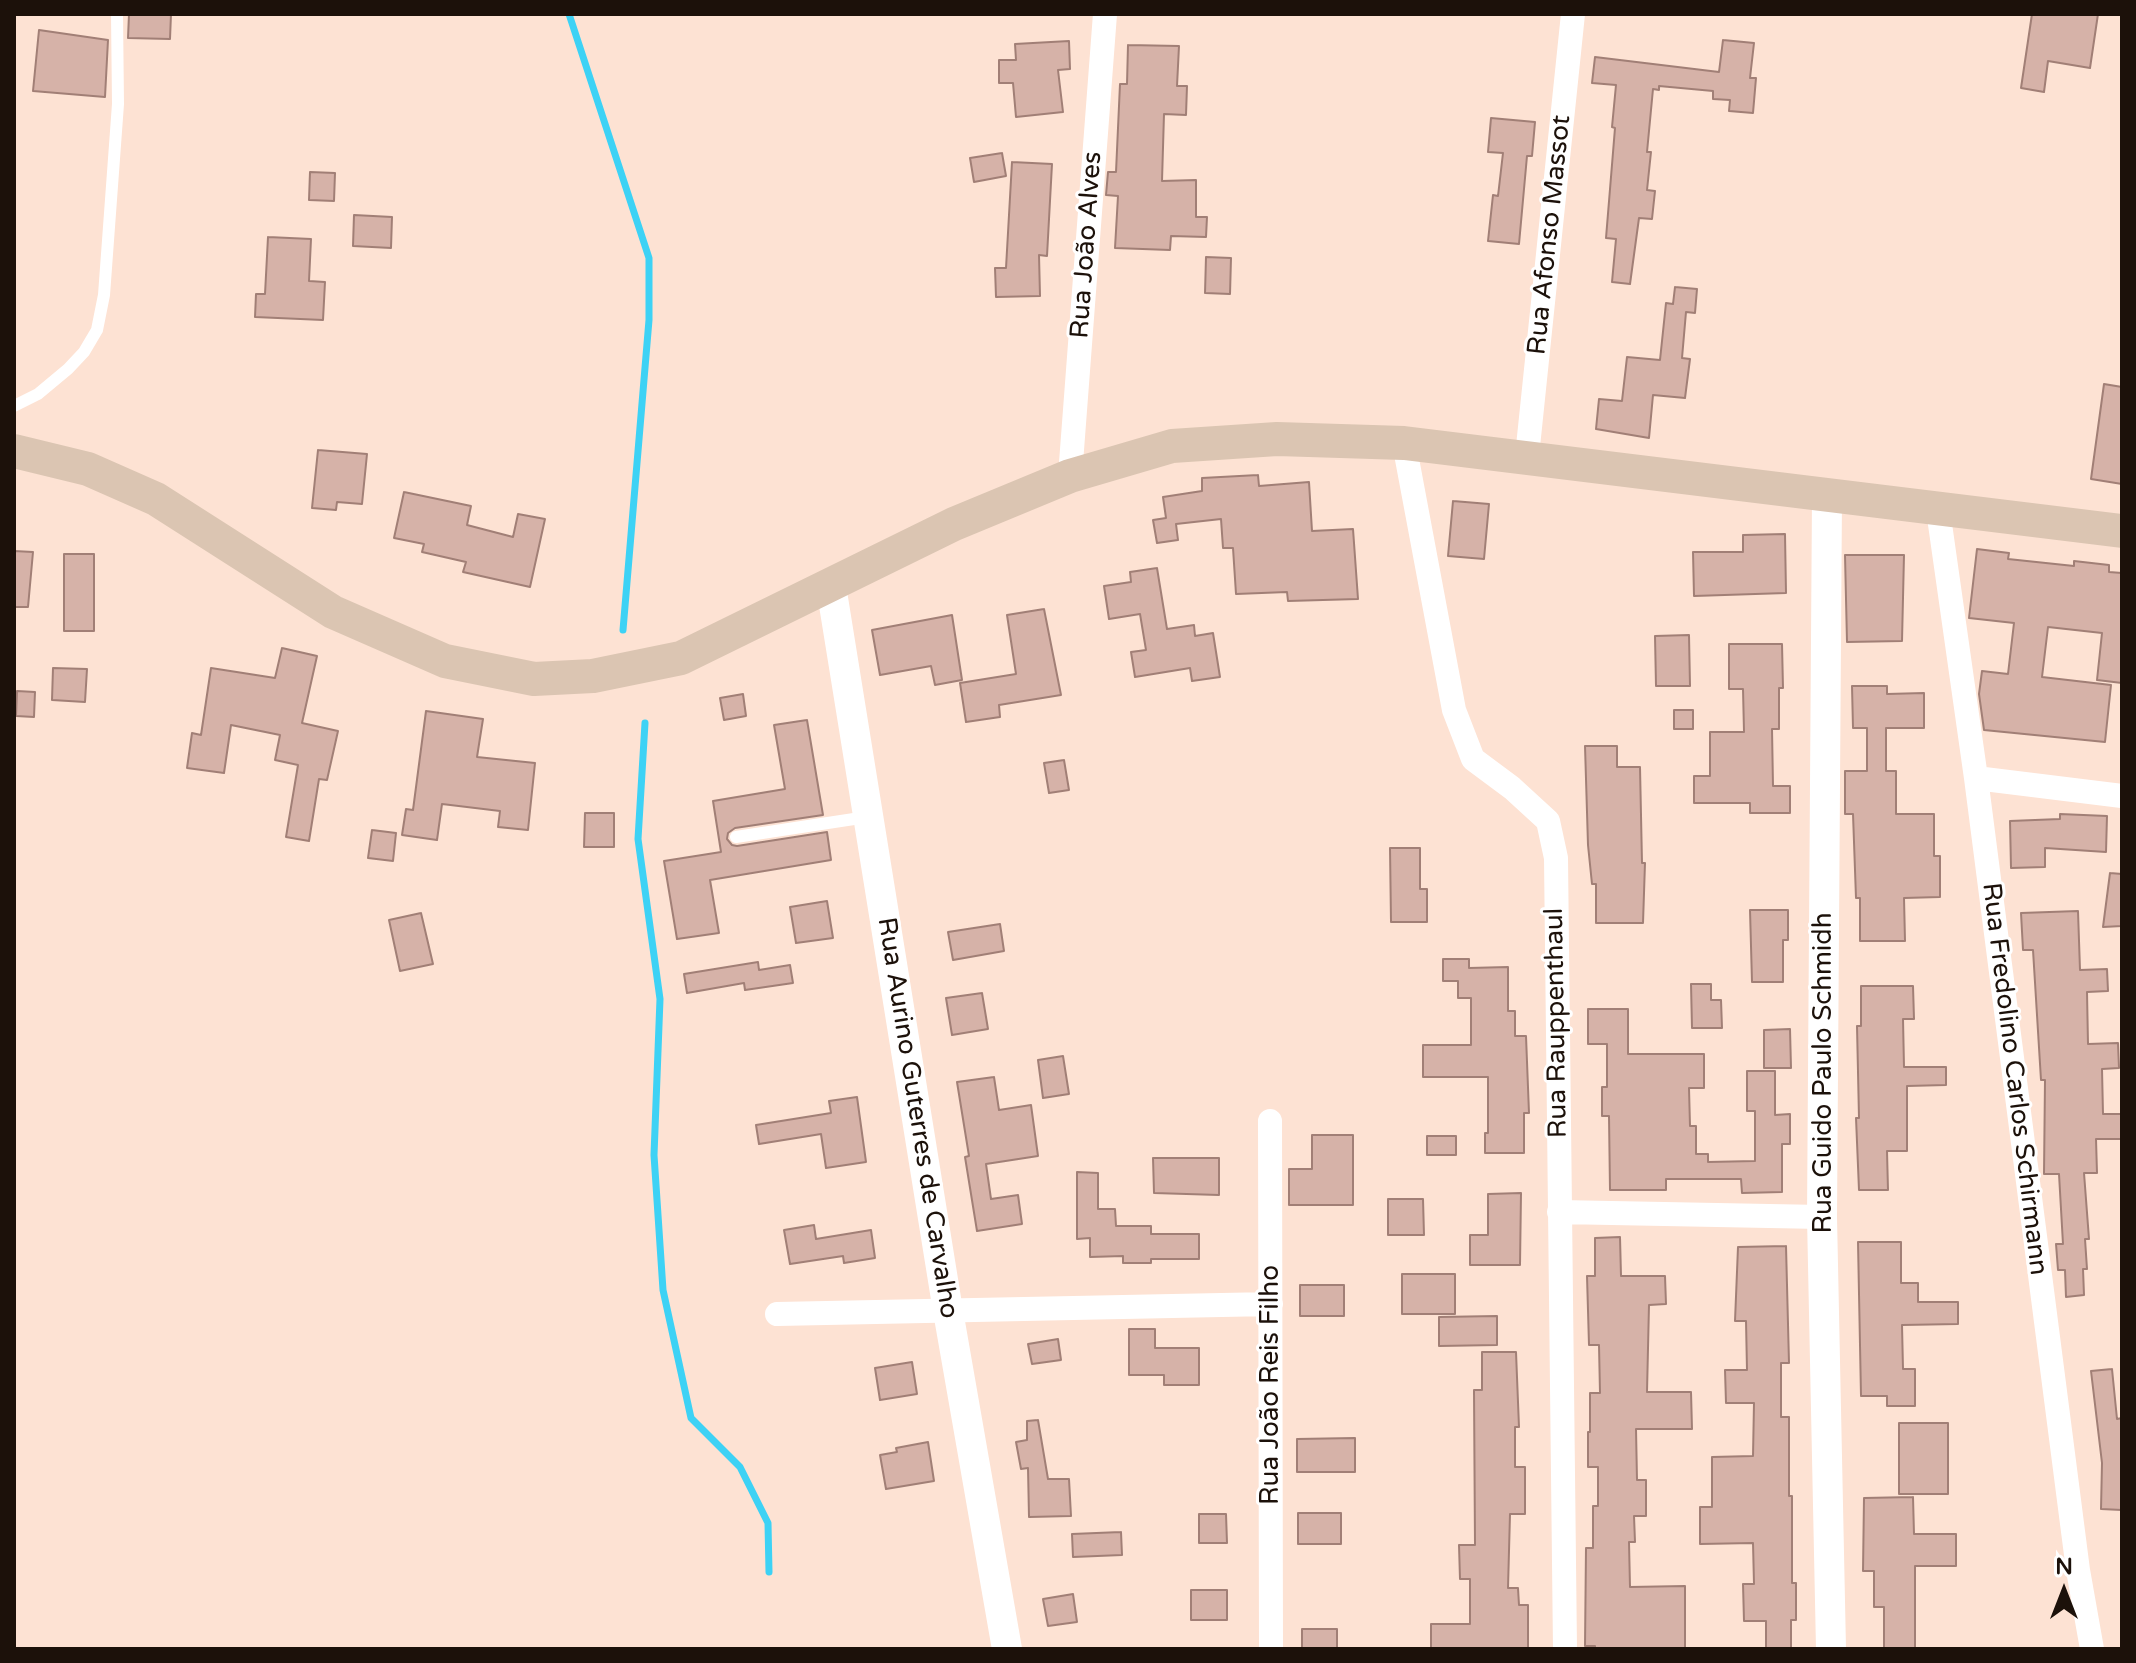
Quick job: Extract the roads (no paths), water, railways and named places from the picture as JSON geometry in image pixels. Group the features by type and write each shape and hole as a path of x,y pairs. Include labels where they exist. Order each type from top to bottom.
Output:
{"main road":[{"path":"14,451 88,469 156,499 333,612 445,661 534,679 593,676 681,658 954,524 1070,476 1172,446 1277,439 1404,443 2122,531"}],"street":[{"name":"Rua João Alves","path":"1070,476 1105,14"},
{"name":"Rua Afonso Massot","path":"1527,456 1573,14"},
{"name":"Rua Rauppenthaul","path":"1404,443 1454,710 1473,759 1512,788 1548,821 1556,858 1565,1649"},
{"name":"Rua Guido Paulo Schmidh","path":"1827,496 1822,1217 1831,1649"},
{"name":"Rua Fredolino Carlos Schirmann","path":"1938,510 1976,778 2078,1570 2092,1649"},
{"name":"Rua Aurino Guterres de Carvalho","path":"831,586 948,1311 1007,1649"},
{"path":"1976,778 2122,796"},
{"name":"Rua João Reis Filho","path":"1270,1121 1271,1649"},
{"path":"1559,1212 1822,1217"},
{"path":"777,1314 1271,1304"}],"lane":[{"path":"14,406 38,394 68,369 84,352 97,330 104,295 117,120 117,14"},
{"path":"736,837 869,816"}],"waterway":[{"path":"569,14 649,258 649,320 623,630"},
{"path":"645,723 638,839 660,999 654,1155 663,1290 691,1418 740,1467 768,1523 769,1572"}]}
